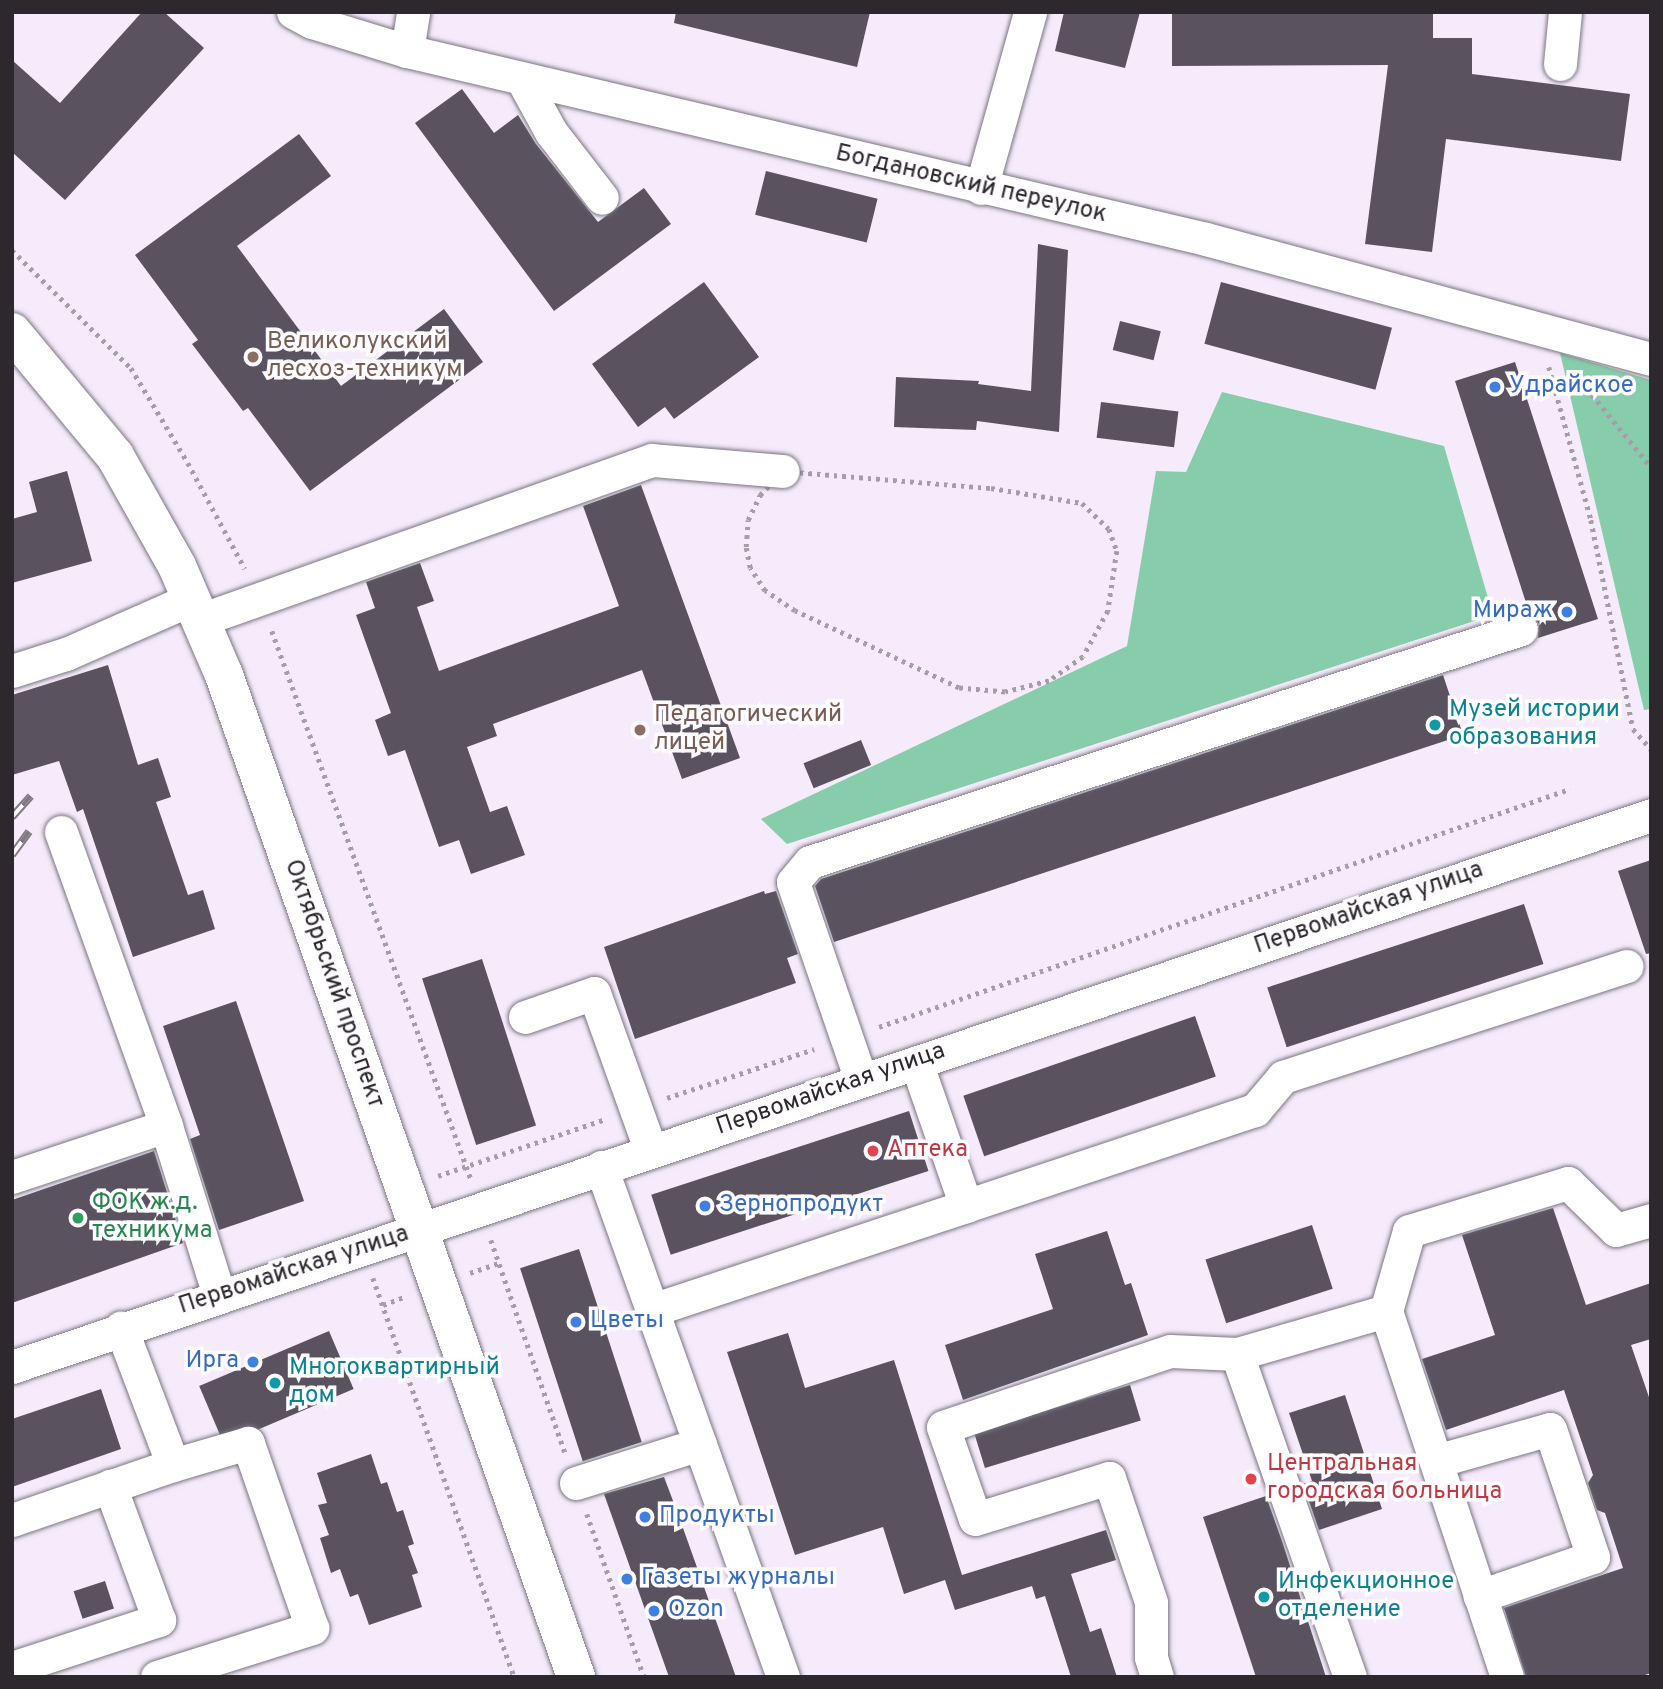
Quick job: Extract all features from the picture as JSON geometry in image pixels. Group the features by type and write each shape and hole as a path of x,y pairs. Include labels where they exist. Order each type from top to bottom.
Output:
{"main road":[{"name":"Октябрьский проспект","path":"12,332 115,456 177,565 224,675 576,1677"}],"street":[{"name":"Богдановский переулок","path":"293,12 312,23 407,51 1206,239 1651,359"},
{"path":"407,51 413,12"},
{"path":"981,188 1030,12"},
{"path":"1560,64 1565,12"},
{"path":"522,79 551,132 602,198"},
{"path":"12,671 196,610 260,598 652,460 783,471"},
{"path":"861,1080 793,882 810,862 1521,629"},
{"name":"Первомайская улица","path":"12,1367 121,1328 1651,815"},
{"path":"61,832 166,1126 219,1295"},
{"path":"652,1310 1255,1111 1283,1077 1627,966"},
{"path":"525,1017 594,993 652,1151"},
{"path":"916,1062 966,1206"},
{"path":"12,1177 166,1126"},
{"path":"601,1167 783,1677"},
{"path":"1507,1677 1386,1311 1409,1231 1568,1183 1616,1230 1650,1222"},
{"path":"1157,1677 1151,1657 1151,1602 1109,1478 975,1519 943,1427 1170,1351 1237,1354 1386,1311"},
{"path":"121,1328 173,1465"},
{"path":"1237,1354 1350,1677"},
{"path":"1436,1461 1550,1429 1593,1556 1480,1596"},
{"path":"12,1520 173,1465 248,1443 312,1629 157,1677"},
{"path":"576,1483 700,1444"},
{"path":"12,1668 159,1620 110,1486"}],"path":[{"path":"12,250 131,368 188,463 260,598 467,1166 643,1677"},
{"path":"1539,330 1591,520 1633,729 1651,749"},
{"path":"1573,372 1651,467"},
{"path":"783,471 991,488 1082,503 1109,528 1117,551 1108,611 1083,657 1049,681 1005,691 959,688 795,611 765,591 750,568 746,547 748,520 760,495 783,471"},
{"path":"405,1187 1570,789"},
{"path":"363,1249 514,1677"}],"green space":[{"path":"1560,353 1651,380 1651,709 1644,710"},
{"path":"1222,392 1444,446 1493,615 787,844 761,819 1127,646 1156,471 1186,472"}],"building":[{"path":"142,12 164,12 204,48 65,200 12,152 12,60 60,103"},
{"path":"676,12 870,12 857,67 674,23"},
{"path":"1064,12 1140,12 1125,68 1055,51"},
{"path":"1172,12 1433,12 1433,38 1472,38 1472,74 1630,94 1621,161 1446,139 1432,252 1365,244 1388,65 1172,66"},
{"path":"462,89 494,133 518,115 536,144 598,222 644,188 671,224 554,311 415,123"},
{"path":"299,134 331,176 237,246 341,386 444,309 483,362 310,491 248,408 243,411 192,344 198,340 135,255"},
{"path":"766,171 878,199 867,242 755,215"},
{"path":"1038,244 1068,250 1059,432 977,421 976,430 894,427 896,377 979,381 978,384 1031,391"},
{"path":"704,282 759,357 674,419 665,407 638,427 592,364"},
{"path":"1221,282 1392,328 1375,390 1204,344"},
{"path":"1120,321 1161,331 1153,360 1113,350"},
{"path":"1515,362 1598,619 1538,638 1539,624 1529,612 1455,381"},
{"path":"1101,402 1178,412 1174,447 1097,438"},
{"path":"67,471 92,561 12,583 12,519 37,512 29,482"},
{"path":"641,485 740,758 682,779 642,670 493,724 497,736 467,747 490,812 507,806 525,855 471,874 459,840 439,847 405,750 388,756 375,720 391,713 356,615 375,608 366,582 420,563 434,601 417,607 439,671 619,606 583,506"},
{"path":"108,665 138,765 158,758 171,797 156,802 188,895 203,890 215,929 133,957 83,809 77,812 59,761 12,775 12,695"},
{"path":"1443,675 1463,735 834,942 815,886 821,879"},
{"path":"861,740 871,765 814,788 804,763"},
{"path":"1651,860 1651,953 1646,954 1618,871"},
{"path":"764,891 765,894 776,891 798,954 787,958 796,983 635,1039 604,947"},
{"path":"1524,904 1543,964 1287,1047 1267,987"},
{"path":"482,959 536,1125 476,1145 422,978"},
{"path":"236,1001 304,1201 219,1230 190,1139 200,1135 163,1026"},
{"path":"1195,1016 1216,1077 984,1156 963,1096"},
{"path":"909,1111 928,1171 671,1255 651,1195"},
{"path":"154,1151 183,1243 12,1303 12,1200"},
{"path":"1553,1208 1586,1305 1651,1283 1651,1339 1631,1345 1651,1403 1651,1673 1639,1677 1526,1677 1504,1608 1623,1568 1605,1513 1597,1510 1588,1483 1593,1475 1564,1390 1446,1430 1422,1359 1495,1335 1462,1235"},
{"path":"1312,1225 1333,1289 1226,1323 1205,1260"},
{"path":"1107,1231 1125,1285 1131,1283 1148,1335 963,1400 945,1345 1053,1309 1035,1254"},
{"path":"579,1249 642,1442 583,1461 520,1268"},
{"name":"Многоквартирный дом","path":"329,1331 354,1389 224,1444 199,1386"},
{"path":"788,1333 805,1388 894,1360 962,1575 1106,1530 1116,1560 1071,1574 1090,1632 1101,1628 1117,1677 1071,1677 1045,1596 1036,1599 1032,1586 955,1610 945,1580 904,1594 883,1527 795,1555 727,1352"},
{"path":"1130,1385 1141,1420 985,1468 974,1433"},
{"path":"101,1389 121,1449 12,1487 12,1419"},
{"path":"1345,1395 1382,1509 1319,1530 1303,1484 1312,1481 1289,1413"},
{"path":"371,1454 381,1484 387,1482 397,1512 403,1510 414,1544 408,1546 418,1573 412,1575 422,1607 369,1625 358,1594 350,1597 340,1569 331,1573 320,1538 329,1535 318,1505 327,1503 317,1473"},
{"path":"664,1477 736,1677 669,1677 604,1494"},
{"name":"Инфекционное отделение","path":"1266,1496 1326,1677 1256,1677 1203,1517"},
{"path":"105,1581 114,1609 83,1619 74,1591"}],"railway":[{"path":"12,817 31,796"},
{"path":"12,855 29,832"}],"place":[{"name":"Великолукский лесхоз-техникум","path":"253,357"},
{"name":"Удрайское","path":"1495,387"},
{"name":"Мираж","path":"1567,612"},
{"name":"Музей истории образования","path":"1435,725"},
{"name":"Педагогический лицей","path":"640,730"},
{"name":"Аптека","path":"873,1151"},
{"name":"Зернопродукт","path":"705,1206"},
{"name":"ФОК ж.д. техникума","path":"78,1218"},
{"name":"Цветы","path":"576,1322"},
{"name":"Ирга","path":"253,1362"},
{"name":"Многоквартирный дом","path":"275,1383"},
{"name":"Центральная городская больница","path":"1251,1479"},
{"name":"Продукты","path":"645,1517"},
{"name":"Газеты журналы","path":"627,1579"},
{"name":"Инфекционное отделение","path":"1264,1597"},
{"name":"Ozon","path":"654,1611"}]}
